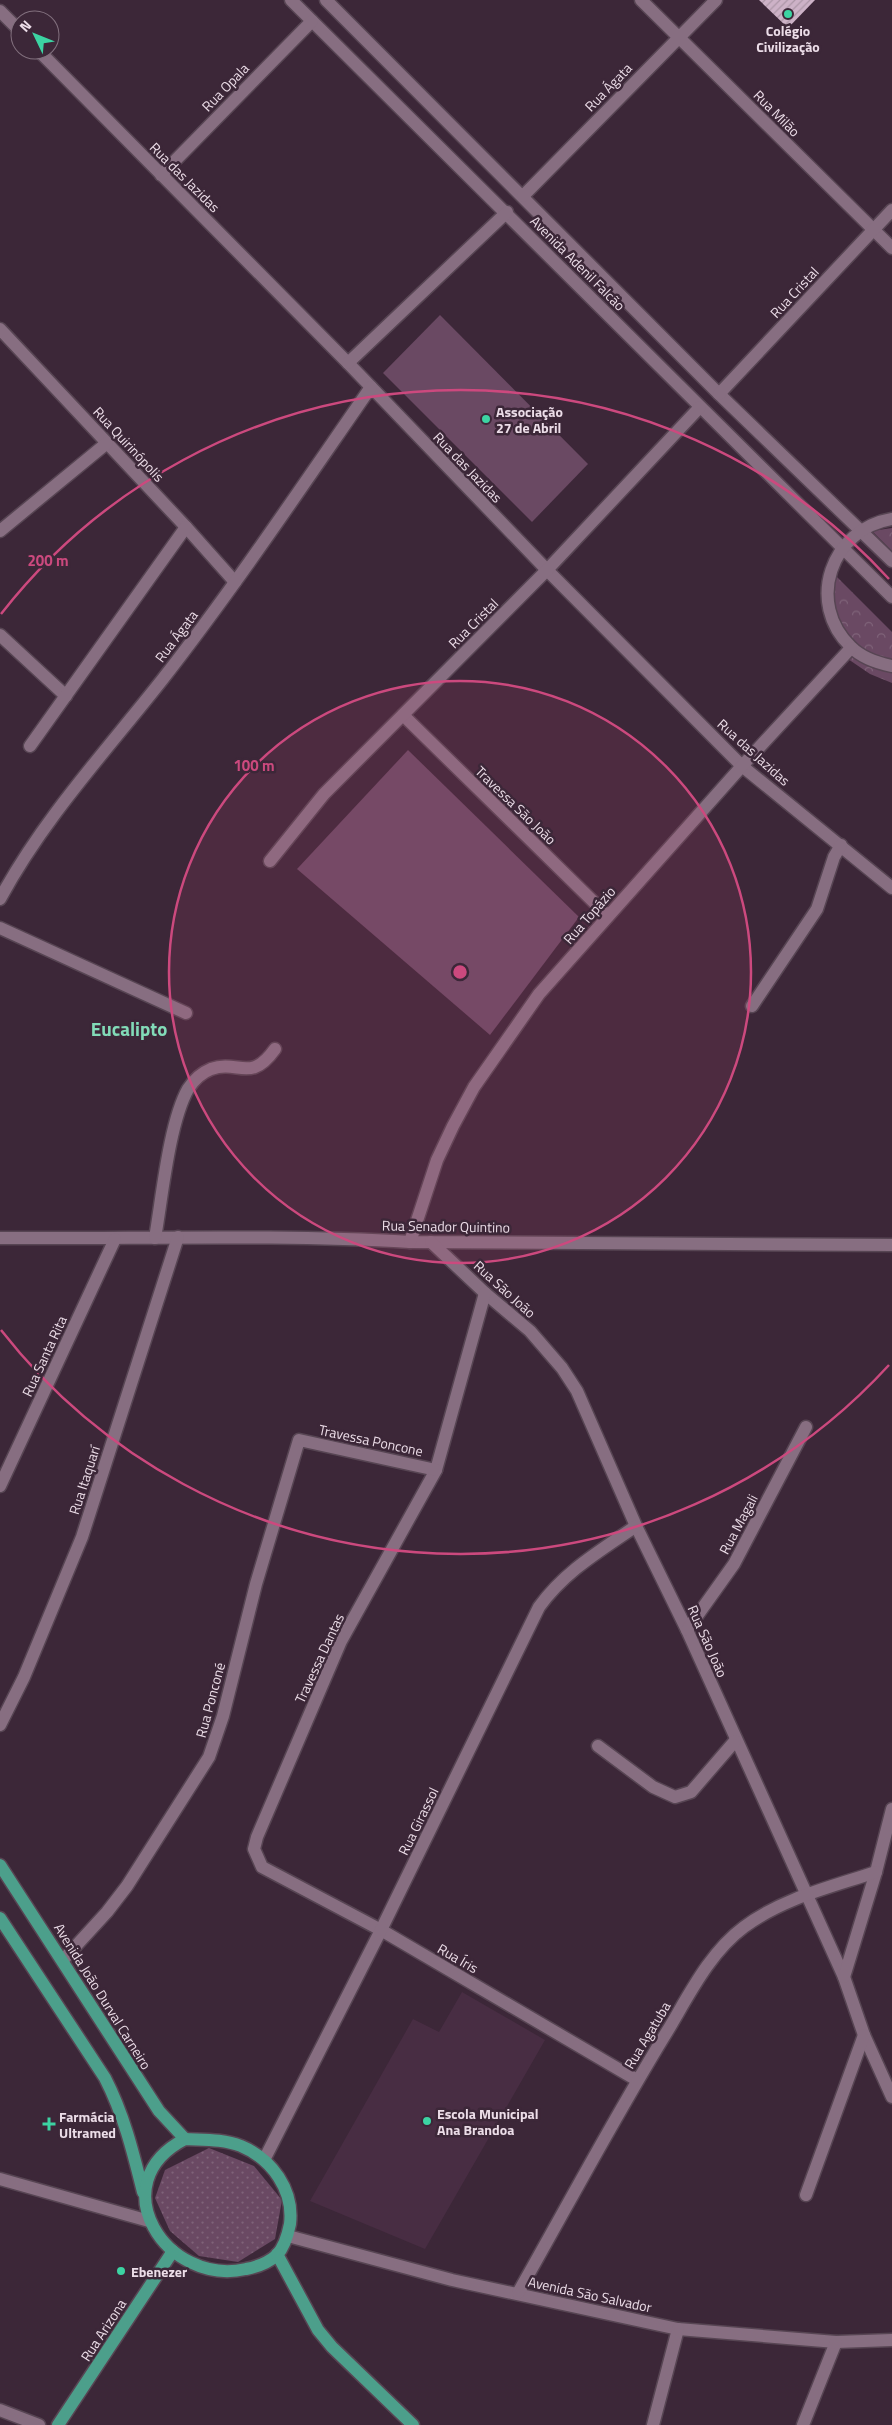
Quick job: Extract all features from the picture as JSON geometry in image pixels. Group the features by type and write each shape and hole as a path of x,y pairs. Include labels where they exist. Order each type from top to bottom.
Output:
{"main road":[{"name":"Avenida João Durval Carneiro","path":"0,1865 159,2111 185,2139"},
{"path":"0,1918 106,2078 119,2106 130,2139 149,2221 157,2236 190,2263 211,2270 233,2272 258,2266 277,2254 288,2236 292,2209 284,2185 264,2160 241,2146 220,2140 185,2139 164,2153 151,2169 144,2194"},
{"name":"Rua Arizona","path":"58,2425 173,2251"},
{"path":"277,2254 318,2330 332,2347 413,2425"}],"street":[{"name":"Avenida Adenil Falcão","path":"291,0 444,149 892,597"},
{"name":"Rua Milão","path":"641,0 892,248"},
{"name":"Rua Ágata","path":"523,196 716,0"},
{"name":"Avenida Adenil Falcão","path":"330,1 719,394 892,561"},
{"path":"0,11 10,21"},
{"name":"Rua Opala","path":"161,174 312,21"},
{"name":"Rua das Jazidas","path":"48,60 348,363 547,570 742,766 892,888"},
{"path":"444,149 460,134"},
{"name":"Rua Cristal","path":"719,394 892,210"},
{"path":"348,363 507,212"},
{"name":"Rua Quirinópolis","path":"0,329 186,526 235,582"},
{"name":"Rua Ágata","path":"0,899 33,844 163,678 235,582 371,387"},
{"name":"Rua Cristal","path":"270,861 324,794 547,570 700,407"},
{"path":"0,531 107,443"},
{"path":"892,519 879,521 859,531 842,548 830,572 827,600 834,626 851,648 872,662 892,666"},
{"path":"30,746 186,526"},
{"path":"0,635 66,696"},
{"name":"Rua Topázio","path":"410,1242 437,1160 474,1087 539,994 742,766 851,648"},
{"name":"Travessa São João","path":"403,716 608,916"},
{"path":"752,1006 817,909 834,857 841,845"},
{"path":"0,928 186,1013"},
{"path":"155,1238 173,1138 188,1090 204,1072 213,1068 252,1068 261,1065 274,1049"},
{"name":"Rua Senador Quintino","path":"0,1238 892,1245"},
{"name":"Rua Itaquarí","path":"0,1725 24,1677 82,1537 178,1238"},
{"name":"Rua Santa Rita","path":"0,1486 115,1239"},
{"name":"Rua São João","path":"431,1242 485,1293 530,1331 562,1368 572,1383 636,1526 687,1630 735,1741 844,1977 864,2035 892,2097"},
{"name":"Travessa Dantas","path":"262,1867 254,1849 257,1837 341,1641 436,1470 485,1293"},
{"name":"Rua Magali","path":"687,1630 734,1564 806,1427"},
{"name":"Travessa Poncone","path":"299,1440 436,1470"},
{"name":"Rua Ponconé","path":"63,1960 107,1912 127,1886 208,1757 223,1716 256,1584 299,1440"},
{"name":"Rua Girassol","path":"264,2160 381,1930 539,1607 553,1587 572,1570 636,1526"},
{"path":"598,1746 652,1787 675,1797 691,1792 735,1741"},
{"path":"844,1977 876,1872 892,1809"},
{"name":"Rua Íris","path":"262,1867 381,1930 638,2080"},
{"name":"Rua Agatuba","path":"518,2293 638,2080 702,1974 722,1949 742,1928 772,1909 876,1872"},
{"path":"806,2195 864,2035"},
{"path":"1,2178 149,2221"},
{"name":"Avenida São Salvador","path":"288,2236 452,2280 678,2329 836,2342 892,2340"},
{"path":"653,2425 678,2329"},
{"path":"803,2425 836,2342"},
{"path":"0,2410 39,2425"}],"shaded area":[{"name":"Escola Municipal Ana Brandoa","path":"462,1992 545,2040 425,2249 310,2201 413,2019 439,2032"}],"green space":[{"name":"Associação 27 de Abril","path":"440,315 588,464 532,522 383,373"},
{"path":"892,528 892,551 872,531"},
{"path":"835,575 892,632 892,683 870,674 848,659 833,602"},
{"path":"408,750 579,917 490,1035 297,869"},
{"path":"209,2148 254,2166 282,2200 275,2239 238,2262 199,2256 170,2231 155,2198 165,2170"}],"building":[{"name":"Colégio Civilização","path":"759,0 815,0 788,28"}],"place":[{"name":"Colégio Civilização","path":"788,14"},
{"name":"Associação 27 de Abril","path":"486,419"},
{"name":"Escola Municipal Ana Brandoa","path":"427,2121"},
{"name":"Farmácia Ultramed","path":"49,2124"},
{"name":"Ebenezer","path":"121,2271"}],"district":[{"name":"Eucalipto","path":"129,1028"}]}
